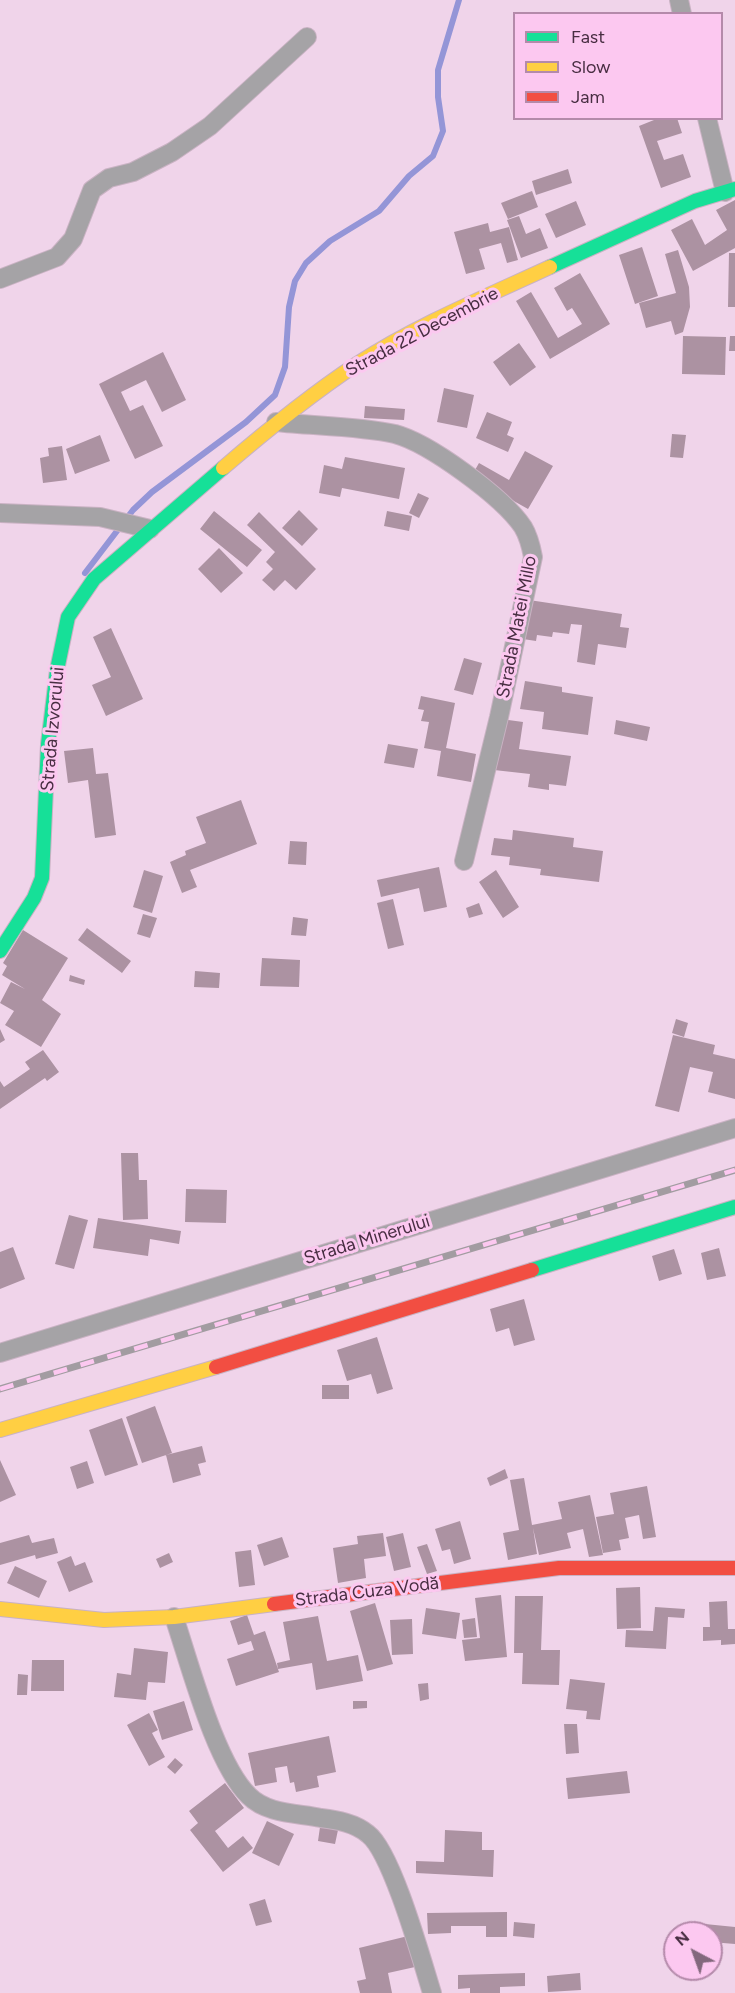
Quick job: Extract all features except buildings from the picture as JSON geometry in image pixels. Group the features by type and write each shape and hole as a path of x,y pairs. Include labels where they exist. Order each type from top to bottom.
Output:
{"street":[{"path":"0,279 57,257 73,239 92,190 109,178 133,172 172,152 210,126 307,37"},
{"path":"708,120 730,190"},
{"name":"Strada 22 Decembrie","path":"150,529 276,422 358,363 419,329 644,222 730,190"},
{"name":"Strada Matei Millo","path":"276,422 392,434 413,440 457,468 512,513 531,543 532,557 500,717 464,861"},
{"path":"0,513 100,517 150,529"},
{"name":"Strada Izvorului","path":"0,951 34,898 42,878 48,744 57,670 68,617 94,579 150,529"},
{"name":"Strada Minerului","path":"0,1353 735,1128"},
{"path":"0,1430 358,1326 735,1207"},
{"name":"Strada Cuza Vodă","path":"0,1609 104,1620 174,1617 559,1568 735,1568"},
{"path":"174,1617 224,1760 239,1784 261,1807 356,1826 370,1835 379,1846 404,1905 432,1993"}],"waterway":[{"path":"85,573 133,510 152,492 246,422 275,395 285,367 289,307 295,281 306,263 330,241 379,211 409,176 433,156 443,131 438,97 438,70 459,0"}],"railway":[{"path":"0,1389 735,1170"}],"traffic: fast":[{"path":"550,267 695,201 735,189"},
{"path":"0,951 34,898 42,878 48,744 57,670 68,617 94,579 223,468"},
{"path":"532,1270 735,1207"}],"traffic: slow":[{"path":"223,468 305,401 357,364 452,312 550,267"},
{"path":"0,1430 216,1367"},
{"path":"0,1609 104,1620 174,1617 274,1604"}],"traffic: jam":[{"path":"216,1367 532,1270"},
{"path":"274,1604 559,1568 735,1568"}]}
